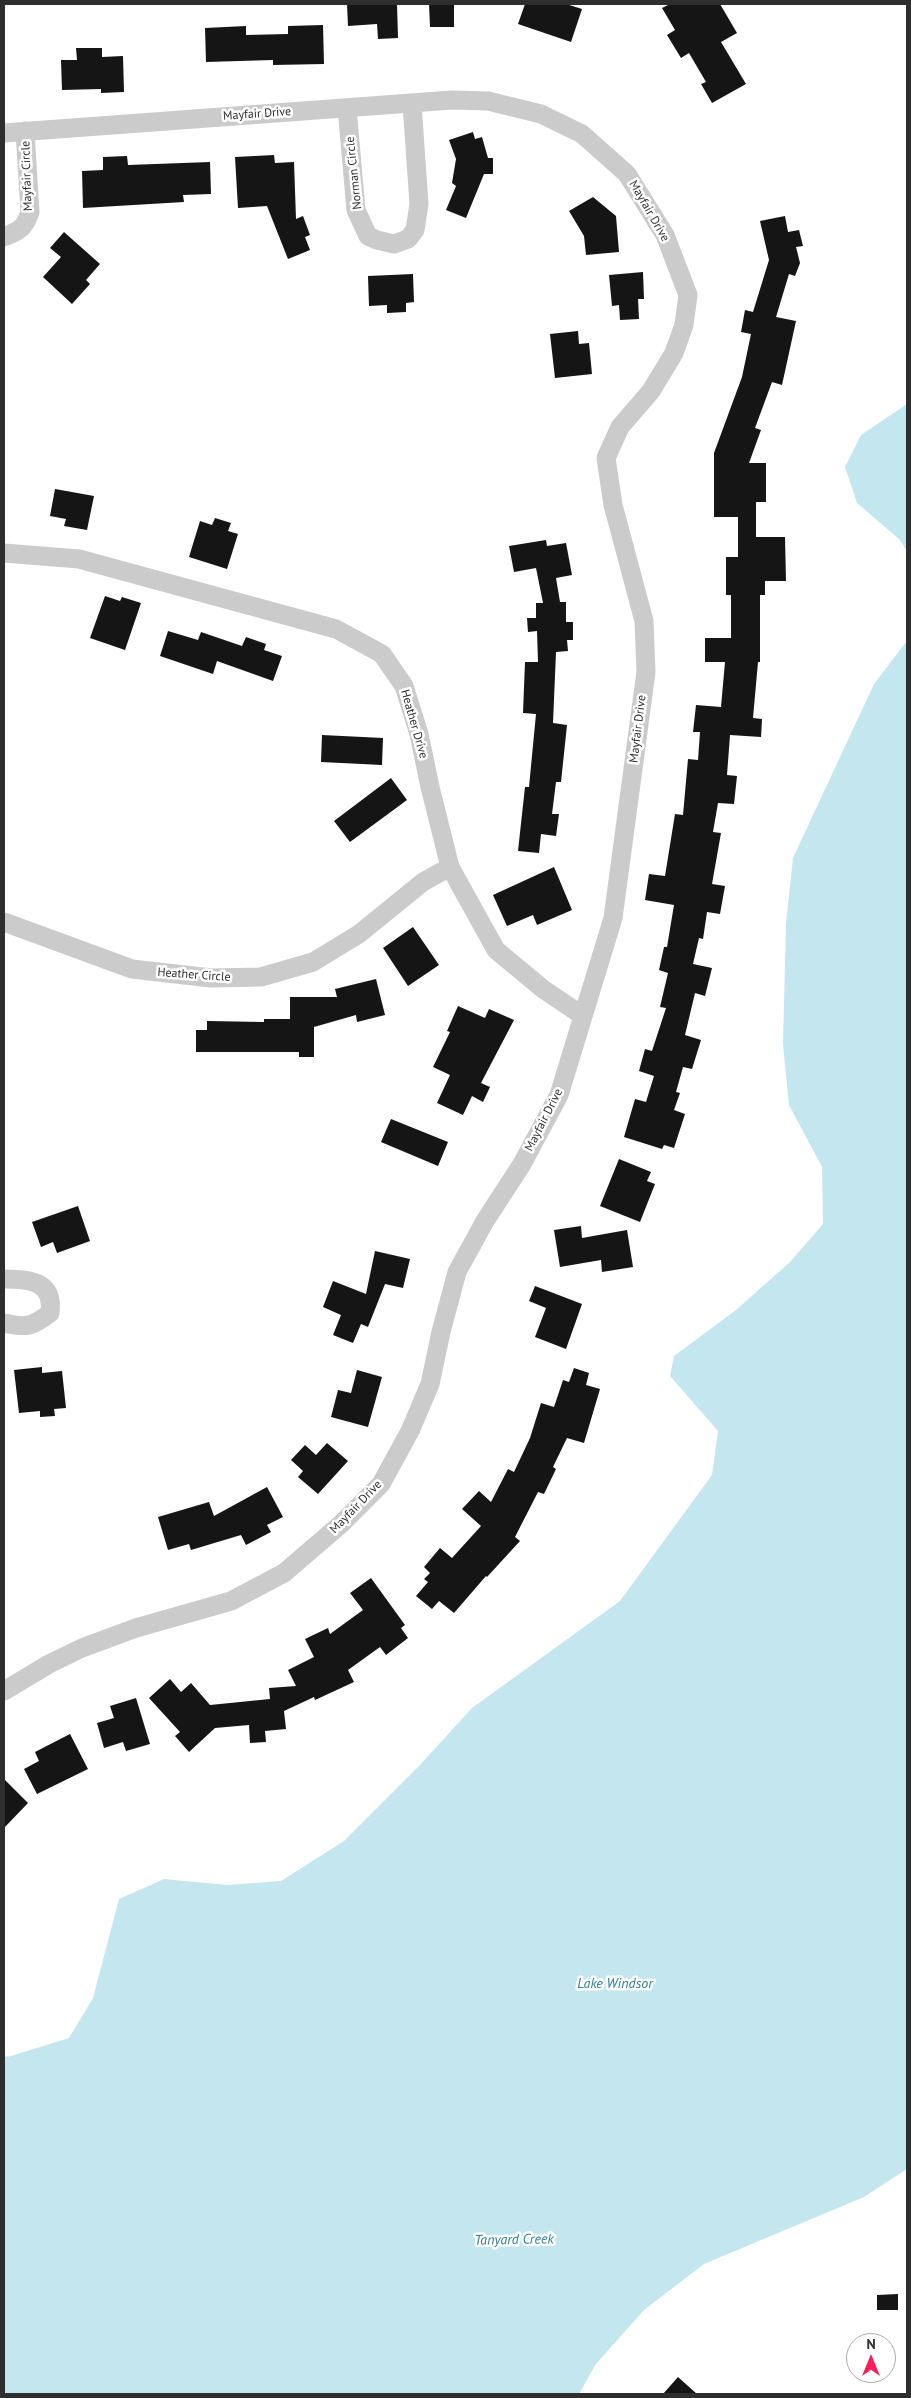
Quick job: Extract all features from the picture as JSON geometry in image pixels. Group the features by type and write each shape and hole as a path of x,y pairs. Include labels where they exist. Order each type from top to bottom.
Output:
{"street":[{"name":"Mayfair Drive","path":"4,133 452,100 488,101 541,114 582,134 627,174 665,235 688,295 684,325 674,354 651,391 620,427 606,458 613,505 644,621 646,672 613,918 558,1095 522,1164 485,1221 457,1272 440,1332 430,1384 410,1431 381,1484 341,1524 284,1573 231,1601 136,1628 82,1648 49,1664 4,1691"},
{"name":"Norman Circle","path":"347,108 356,210 368,236 394,244 408,239 415,230 419,204 412,104"},
{"name":"Mayfair Circle","path":"4,237 15,233 27,224 30,212 25,131"},
{"name":"Heather Drive","path":"4,553 79,559 336,628 382,654 404,686 419,734 450,867 496,950 543,989 583,1016"},
{"name":"Heather Circle","path":"4,922 132,969 211,978 261,977 313,962 359,934 423,882 450,867"},
{"path":"4,1279 22,1279 42,1286 48,1291 52,1301 50,1313 37,1323 22,1327 4,1323"}],"water":[{"path":"907,404 907,551 899,539 857,503 845,467 861,435"},
{"name":"Lake Windsor","path":"907,634 907,2169 864,2197 704,2264 644,2310 596,2364 579,2394 4,2394 4,2057 69,2038 93,1998 119,1899 164,1879 227,1885 281,1881 344,1841 419,1766 472,1708 620,1601 712,1475 718,1431 670,1376 674,1356 736,1310 790,1262 823,1224 822,1167 789,1105 783,1044 786,923 793,858 874,684 906,642"}],"building":[{"path":"347,4 397,4 398,38 378,39 377,24 348,26"},
{"path":"429,4 454,4 454,27 430,27"},
{"path":"525,4 566,4 582,9 571,42 518,24"},
{"path":"670,4 720,4 737,33 721,42 746,84 712,103 701,84 706,82 689,53 681,58 667,35 675,30 662,8"},
{"path":"323,25 324,64 273,65 273,60 206,62 205,28 246,26 246,35 288,34 288,26"},
{"path":"76,48 102,48 102,57 123,56 124,92 101,93 101,89 62,90 61,60 77,60"},
{"path":"473,132 475,139 482,137 488,158 493,158 493,174 484,174 466,218 446,210 456,186 452,183 456,159 449,140"},
{"path":"274,155 275,163 294,162 296,219 303,216 310,235 305,237 310,250 288,259 267,206 238,208 235,157"},
{"path":"127,156 128,165 210,162 211,194 183,195 184,202 83,208 82,171 103,170 103,157"},
{"path":"593,197 616,216 619,252 586,255 584,236 569,211"},
{"path":"785,216 788,232 799,230 803,246 796,247 800,263 795,276 789,274 776,317 796,321 782,385 772,382 755,428 761,430 749,463 766,463 766,502 756,502 756,537 785,537 786,581 765,581 765,595 760,595 760,662 758,662 753,718 762,719 761,737 730,735 727,775 737,776 734,804 718,803 713,832 721,833 712,884 725,886 720,914 707,912 703,939 699,938 693,964 712,968 705,996 695,993 685,1035 701,1040 692,1069 683,1067 676,1092 680,1093 674,1110 685,1114 674,1148 664,1145 662,1149 624,1137 635,1099 646,1102 654,1076 639,1071 645,1049 652,1051 666,1008 660,1007 668,973 659,970 664,947 667,947 674,905 645,900 649,874 665,876 675,814 683,815 688,759 698,760 700,732 693,732 696,705 721,707 725,662 705,662 705,638 731,638 731,595 726,595 726,557 738,557 738,517 714,517 714,453 742,377 751,334 741,332 745,310 753,312 769,260 760,221"},
{"path":"64,232 100,264 86,280 90,284 72,304 43,277 61,257 50,248"},
{"path":"643,272 644,299 638,299 639,319 620,320 619,305 612,306 609,275"},
{"path":"413,274 414,302 406,303 406,312 387,313 387,305 369,306 368,276"},
{"path":"578,331 579,344 589,343 592,374 555,378 550,334"},
{"path":"55,489 94,496 87,530 64,526 66,519 50,516"},
{"path":"215,518 231,523 228,531 238,534 227,569 189,557 200,521 212,525"},
{"path":"546,540 547,546 566,543 572,575 556,578 560,602 566,602 566,622 573,622 573,640 567,640 568,651 556,652 553,723 567,725 561,782 556,782 552,814 559,814 556,836 541,834 539,853 518,851 525,787 529,787 536,714 523,713 525,662 538,662 537,631 528,632 527,618 536,618 536,603 543,603 536,568 514,572 509,546"},
{"path":"105,596 120,601 122,597 141,603 125,650 90,638"},
{"path":"168,631 198,640 201,632 242,646 246,637 266,644 264,650 282,656 273,681 217,661 213,674 160,656"},
{"path":"322,735 383,738 382,765 321,762"},
{"path":"391,778 407,800 350,842 334,821"},
{"path":"554,867 572,910 537,925 533,915 507,926 493,895"},
{"path":"413,927 439,965 408,986 383,948"},
{"path":"376,979 385,1015 357,1022 356,1015 314,1027 314,1057 299,1057 299,1052 196,1052 196,1030 207,1030 207,1021 264,1022 264,1019 290,1019 290,997 337,997 335,989"},
{"path":"458,1006 485,1018 489,1009 514,1020 481,1083 490,1087 483,1102 472,1096 463,1115 437,1103 450,1075 433,1067 450,1032 447,1031"},
{"path":"391,1119 448,1142 438,1166 381,1142"},
{"path":"619,1159 651,1172 647,1181 655,1184 640,1222 600,1206"},
{"path":"78,1206 90,1241 57,1253 53,1242 41,1247 32,1222"},
{"path":"581,1226 582,1238 627,1230 633,1267 602,1272 601,1260 560,1267 554,1230"},
{"path":"375,1251 410,1259 403,1288 385,1284 368,1327 361,1324 353,1343 333,1335 341,1315 323,1307 333,1281 366,1294"},
{"path":"535,1286 582,1304 566,1349 535,1337 546,1308 529,1301"},
{"path":"42,1367 42,1373 62,1371 66,1408 54,1409 55,1416 40,1417 40,1411 19,1413 14,1370"},
{"path":"574,1368 589,1373 586,1385 600,1389 584,1443 567,1438 553,1467 556,1469 544,1494 538,1492 515,1537 520,1541 454,1613 439,1601 432,1609 416,1596 428,1582 424,1579 430,1573 424,1567 440,1548 452,1558 481,1526 462,1509 479,1491 491,1502 508,1469 514,1472 530,1438 541,1403 554,1407 563,1380 569,1382"},
{"path":"357,1370 382,1377 368,1427 331,1417 338,1390 351,1393"},
{"path":"327,1443 348,1461 318,1494 298,1477 303,1471 291,1460 305,1445 316,1455"},
{"path":"267,1487 283,1517 267,1525 271,1532 246,1545 241,1535 191,1550 189,1544 168,1550 158,1517 209,1502 214,1516"},
{"path":"371,1578 405,1625 401,1628 408,1638 386,1655 380,1647 348,1670 354,1682 315,1700 314,1697 284,1711 286,1729 265,1731 266,1742 250,1743 249,1725 215,1728 189,1752 175,1736 180,1732 149,1698 170,1679 181,1692 191,1683 210,1705 270,1699 269,1688 296,1686 288,1670 314,1657 305,1639 328,1628 330,1634 363,1610 350,1593"},
{"path":"136,1698 150,1744 126,1751 123,1742 104,1748 97,1723 114,1718 110,1706"},
{"path":"70,1734 88,1769 37,1794 24,1769 39,1761 35,1752"},
{"path":"4,1779 28,1803 4,1828"},
{"path":"898,2294 898,2310 877,2310 877,2295"},
{"path":"678,2377 697,2394 663,2394"}],"water label":[{"name":"Tanyard Creek","path":"514,2240"}]}
